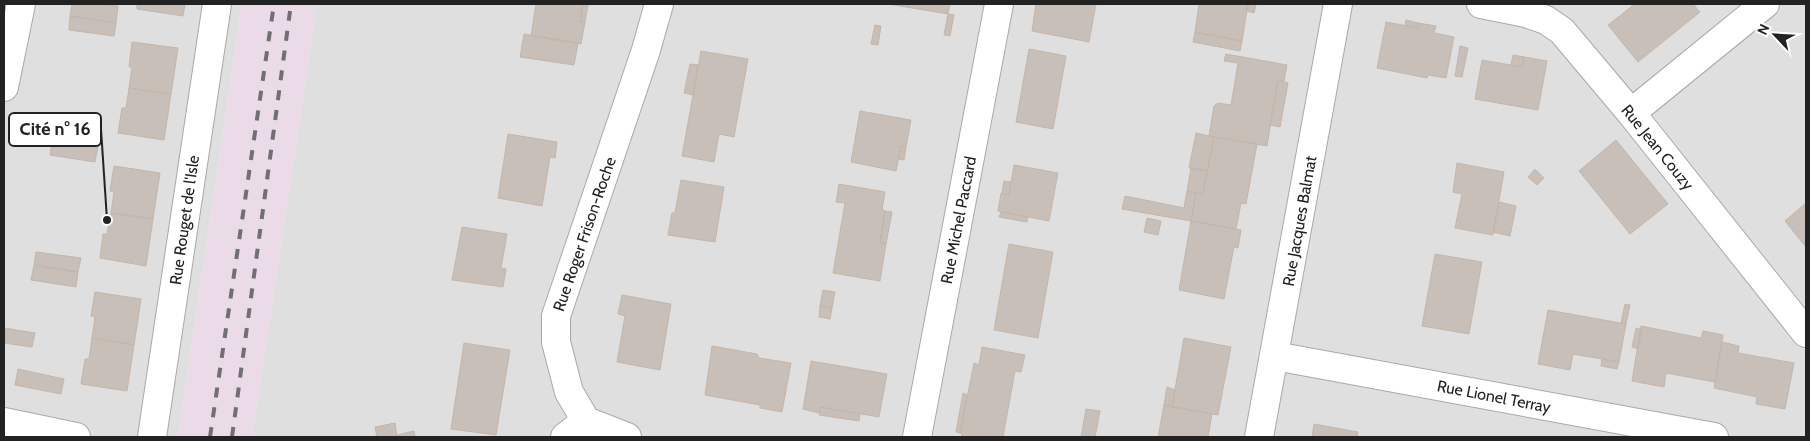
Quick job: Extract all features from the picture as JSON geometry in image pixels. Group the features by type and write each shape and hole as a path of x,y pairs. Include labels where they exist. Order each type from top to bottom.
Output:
{"street":[{"path":"4,86 21,4"},
{"name":"Rue Rouget de l'Isle","path":"152,437 217,4"},
{"name":"Rue Roger Frison-Roche","path":"586,421 569,392 556,342 556,316 646,50 659,4"},
{"name":"Rue Michel Paccard","path":"917,437 999,4"},
{"name":"Rue Jacques Balmat","path":"1259,437 1338,4"},
{"name":"Rue Jean Couzy","path":"1481,4 1526,13 1546,20 1562,31 1806,332"},
{"path":"1631,114 1765,4"},
{"name":"Rue Lionel Terray","path":"1275,356 1714,437"},
{"path":"565,437 586,421 627,437"},
{"path":"4,422 76,437"}],"shaded area":[{"path":"4,4 242,4 178,437 4,437"},
{"path":"242,4 317,4 252,437 178,437"},
{"path":"317,4 1806,4 1806,437 252,437"}],"building":[{"path":"72,4 118,6 116,23 70,16"},
{"path":"137,4 185,4 183,16 137,9"},
{"path":"536,4 583,4 580,22 585,22 581,44 531,36"},
{"path":"583,4 588,4 585,22 580,22"},
{"path":"888,4 950,4 948,14"},
{"path":"1036,4 1096,4 1089,42 1032,31"},
{"path":"1199,4 1248,4 1242,41 1195,32"},
{"path":"1248,4 1256,4 1254,13 1247,11"},
{"path":"1635,4 1693,4 1700,12 1638,62 1608,25"},
{"path":"948,14 954,15 950,36 944,35"},
{"path":"70,16 116,23 114,36 69,30"},
{"path":"1406,20 1418,23 1418,28 1405,26"},
{"path":"1386,22 1418,28 1418,23 1436,26 1434,33 1454,37 1446,78 1428,75 1427,78 1377,68"},
{"path":"875,25 881,26 878,45 871,44"},
{"path":"1195,32 1242,41 1240,51 1193,42"},
{"path":"524,34 578,43 574,65 520,57"},
{"path":"132,42 178,48 171,94 129,88 132,67 129,67"},
{"path":"1460,46 1468,48 1462,77 1455,76"},
{"path":"1029,49 1066,56 1053,129 1016,122"},
{"path":"701,51 748,59 734,137 719,134 714,162 682,156"},
{"path":"1226,54 1287,65 1284,81 1278,80 1267,146 1209,136 1214,106 1218,103 1231,105 1238,63 1224,61"},
{"path":"1513,55 1524,57 1522,67 1511,65"},
{"path":"1524,57 1547,61 1538,110 1475,99 1482,60 1522,67"},
{"path":"690,64 698,65 693,95 684,93"},
{"path":"1278,80 1288,83 1280,127 1270,125"},
{"path":"129,88 171,94 164,140 118,133 122,108 126,108"},
{"path":"860,111 911,120 906,147 901,146 896,171 851,162"},
{"path":"54,127 99,133 98,147 52,141"},
{"path":"1196,133 1214,137 1207,171 1189,168"},
{"path":"508,134 557,142 555,158 550,157 542,206 498,198"},
{"path":"1214,137 1257,144 1246,204 1241,203 1236,229 1191,221 1196,193 1203,194"},
{"path":"1616,140 1668,204 1630,234 1579,171"},
{"path":"52,141 98,147 95,162 50,155"},
{"path":"901,146 906,147 904,160 898,159"},
{"path":"1457,163 1504,172 1493,235 1455,228 1462,194 1453,192"},
{"path":"1014,165 1058,173 1049,221 998,211 1001,193 1009,195"},
{"path":"114,166 160,173 153,219 111,213 114,192 110,191"},
{"path":"1191,168 1207,171 1203,194 1187,191"},
{"path":"1535,169 1544,178 1537,185 1528,177"},
{"path":"681,180 724,187 715,242 668,235 672,213 675,213"},
{"path":"1004,181 1011,182 1009,195 1002,193"},
{"path":"839,184 885,192 882,209 885,211 880,243 886,244 880,281 833,273 845,203 836,202"},
{"path":"1187,191 1196,193 1191,221 1122,209 1125,196 1184,208"},
{"path":"1499,202 1516,206 1510,236 1493,232"},
{"path":"1806,203 1806,247 1785,221"},
{"path":"885,211 892,212 886,244 880,243"},
{"path":"1001,212 1028,217 1027,222 999,217"},
{"path":"111,213 153,219 146,266 100,258 103,234 107,234"},
{"path":"1147,218 1161,221 1158,235 1144,232"},
{"path":"1191,221 1241,230 1238,248 1234,247 1224,299 1179,290"},
{"path":"462,227 507,234 501,268 506,269 503,287 452,280"},
{"path":"1009,244 1053,252 1038,338 994,330"},
{"path":"36,252 81,258 78,272 34,265"},
{"path":"1435,254 1482,262 1469,334 1422,326"},
{"path":"34,265 78,272 76,287 31,280"},
{"path":"823,290 835,292 832,308 820,306"},
{"path":"95,292 141,299 134,345 92,338 95,317 91,316"},
{"path":"622,295 671,304 660,370 617,362 625,316 618,314"},
{"path":"1625,304 1630,305 1626,324 1621,323"},
{"path":"820,306 832,308 830,319 819,317"},
{"path":"1548,310 1626,324 1619,362 1573,354 1570,370 1538,364"},
{"path":"1641,326 1701,338 1703,331 1723,335 1715,382 1666,373 1664,387 1632,381"},
{"path":"4,328 35,333 32,347 4,343"},
{"path":"1636,328 1642,329 1638,349 1632,347"},
{"path":"92,338 134,345 127,391 81,384 85,359 89,359"},
{"path":"1184,338 1231,347 1218,415 1172,407"},
{"path":"1722,342 1739,346 1738,353 1794,363 1785,409 1756,404 1757,397 1714,388"},
{"path":"464,343 510,350 496,435 451,429"},
{"path":"712,346 757,354 759,358 791,363 782,412 760,408 760,405 705,395"},
{"path":"982,347 1025,355 1021,372 1015,371 1003,437 961,437 962,434 960,433 974,363 979,365"},
{"path":"1602,359 1619,362 1617,369 1601,366"},
{"path":"811,361 887,374 879,417 820,407 819,413 803,409"},
{"path":"18,369 64,379 61,394 15,385"},
{"path":"1167,387 1175,390 1172,407 1164,405"},
{"path":"963,393 967,395 960,433 956,432"},
{"path":"1164,405 1212,414 1208,437 1158,437"},
{"path":"820,407 860,414 859,421 819,415"},
{"path":"1086,409 1100,411 1095,437 1081,437"},
{"path":"395,423 397,437 377,437 375,427"},
{"path":"1314,424 1358,432 1357,437 1312,437"},
{"path":"414,431 415,437 397,437 397,435"}],"railway":[{"path":"210,437 274,4"},
{"path":"232,437 291,4"}],"place":[{"name":"Cité n° 16","path":"107,220"}]}
